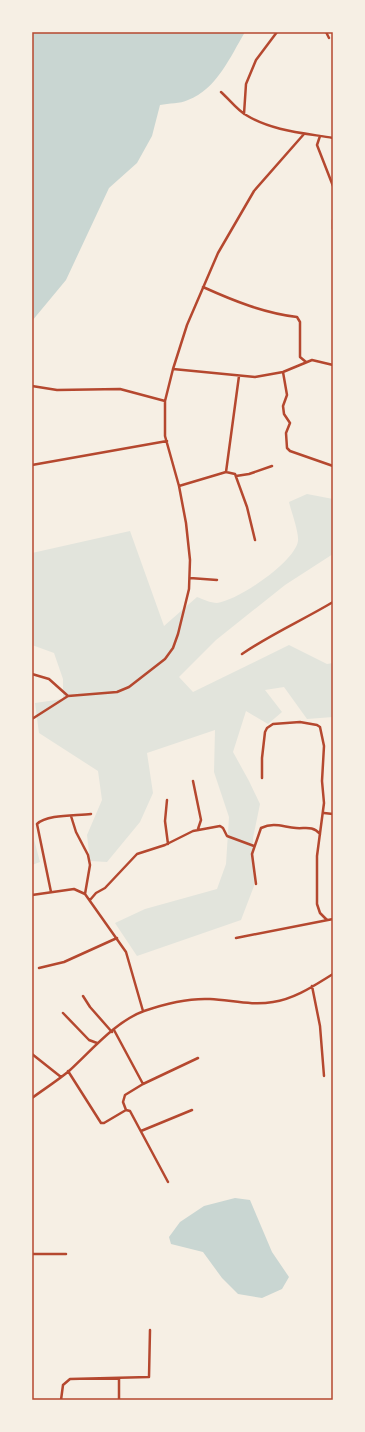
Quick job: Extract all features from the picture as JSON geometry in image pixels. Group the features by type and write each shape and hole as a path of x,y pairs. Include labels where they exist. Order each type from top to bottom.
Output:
{"street":[{"path":"244,115 246,84 256,60 277,32"},
{"path":"326,32 329,38"},
{"path":"221,92 244,115 264,125 304,134 333,138"},
{"path":"32,719 68,696 117,692 141,680 171,652 178,634 189,590 190,578 186,522 179,486 167,441 165,401 173,369 187,324 218,253 254,191 304,134"},
{"path":"320,136 317,145 333,186"},
{"path":"333,220 333,228"},
{"path":"203,287 237,302 262,310 298,317 300,322 300,358 306,362"},
{"path":"173,369 239,376 269,376 312,360 333,365"},
{"path":"283,372 287,395 283,406 284,414 290,423 286,433 287,448 333,466"},
{"path":"226,472 239,376"},
{"path":"32,386 57,390 120,389 165,401"},
{"path":"32,465 167,441"},
{"path":"179,486 226,472 236,476 249,474 272,466"},
{"path":"236,476 247,507 255,540"},
{"path":"190,578 217,580"},
{"path":"242,654 263,639 307,618 333,602"},
{"path":"32,674 49,679 68,696"},
{"path":"262,778 262,758 265,732 267,728 273,724 300,722 317,725 322,730 324,746 324,813 317,862 317,904 320,913 327,920"},
{"path":"194,781 200,820 197,829"},
{"path":"167,800 165,821 168,844"},
{"path":"324,813 333,814"},
{"path":"51,892 37,824 45,818 92,814"},
{"path":"71,816 76,832 88,855 90,869 85,894"},
{"path":"256,884 252,858 254,846 261,828 272,824 295,828 314,828 320,834"},
{"path":"90,900 96,893 105,888 136,854 168,844 197,829 220,826 223,828 227,836 254,846"},
{"path":"32,895 74,889 85,894 117,938 130,963 133,980 143,1011"},
{"path":"236,938 333,919"},
{"path":"39,968 64,962 117,938"},
{"path":"32,1098 62,1077 113,1031 143,1011 168,1004 198,999 255,1004 274,1002 294,996 333,974"},
{"path":"312,986 320,1026 324,1076"},
{"path":"83,996 90,1007 113,1031 143,1084"},
{"path":"63,1013 89,1040 98,1043"},
{"path":"32,1054 62,1077"},
{"path":"168,1182 130,1111 126,1110 123,1102 125,1095 143,1084 198,1058"},
{"path":"68,1071 102,1123 104,1124 126,1110"},
{"path":"141,1132 192,1110"},
{"path":"32,1254 66,1254"},
{"path":"61,1400 63,1385 70,1379 148,1377 150,1330"},
{"path":"119,1378 119,1400"}],"shaded area":[{"path":"32,32 245,32 222,71 207,88 198,95 185,101 160,105 152,136 137,163 109,188 66,280 32,321"},
{"path":"307,494 333,499 333,554 285,585 216,640 179,677 193,692 289,645 327,664 333,663 333,717 307,719 284,687 265,690 282,712 268,724 246,711 233,752 260,804 253,838 254,886 241,920 137,956 115,923 145,909 217,889 226,864 229,817 214,772 215,730 147,753 153,793 140,822 107,862 90,861 87,835 102,800 98,771 39,733 35,703 63,699 63,679 54,653 32,645 32,553 130,531 164,626 197,597 215,603 226,601 251,588 287,559 294,550 298,541 289,502"},
{"path":"32,832 40,862 32,865"},
{"path":"235,1198 250,1200 272,1252 289,1277 282,1289 262,1298 238,1294 222,1278 203,1252 171,1244 169,1237 180,1222 204,1206"}]}
